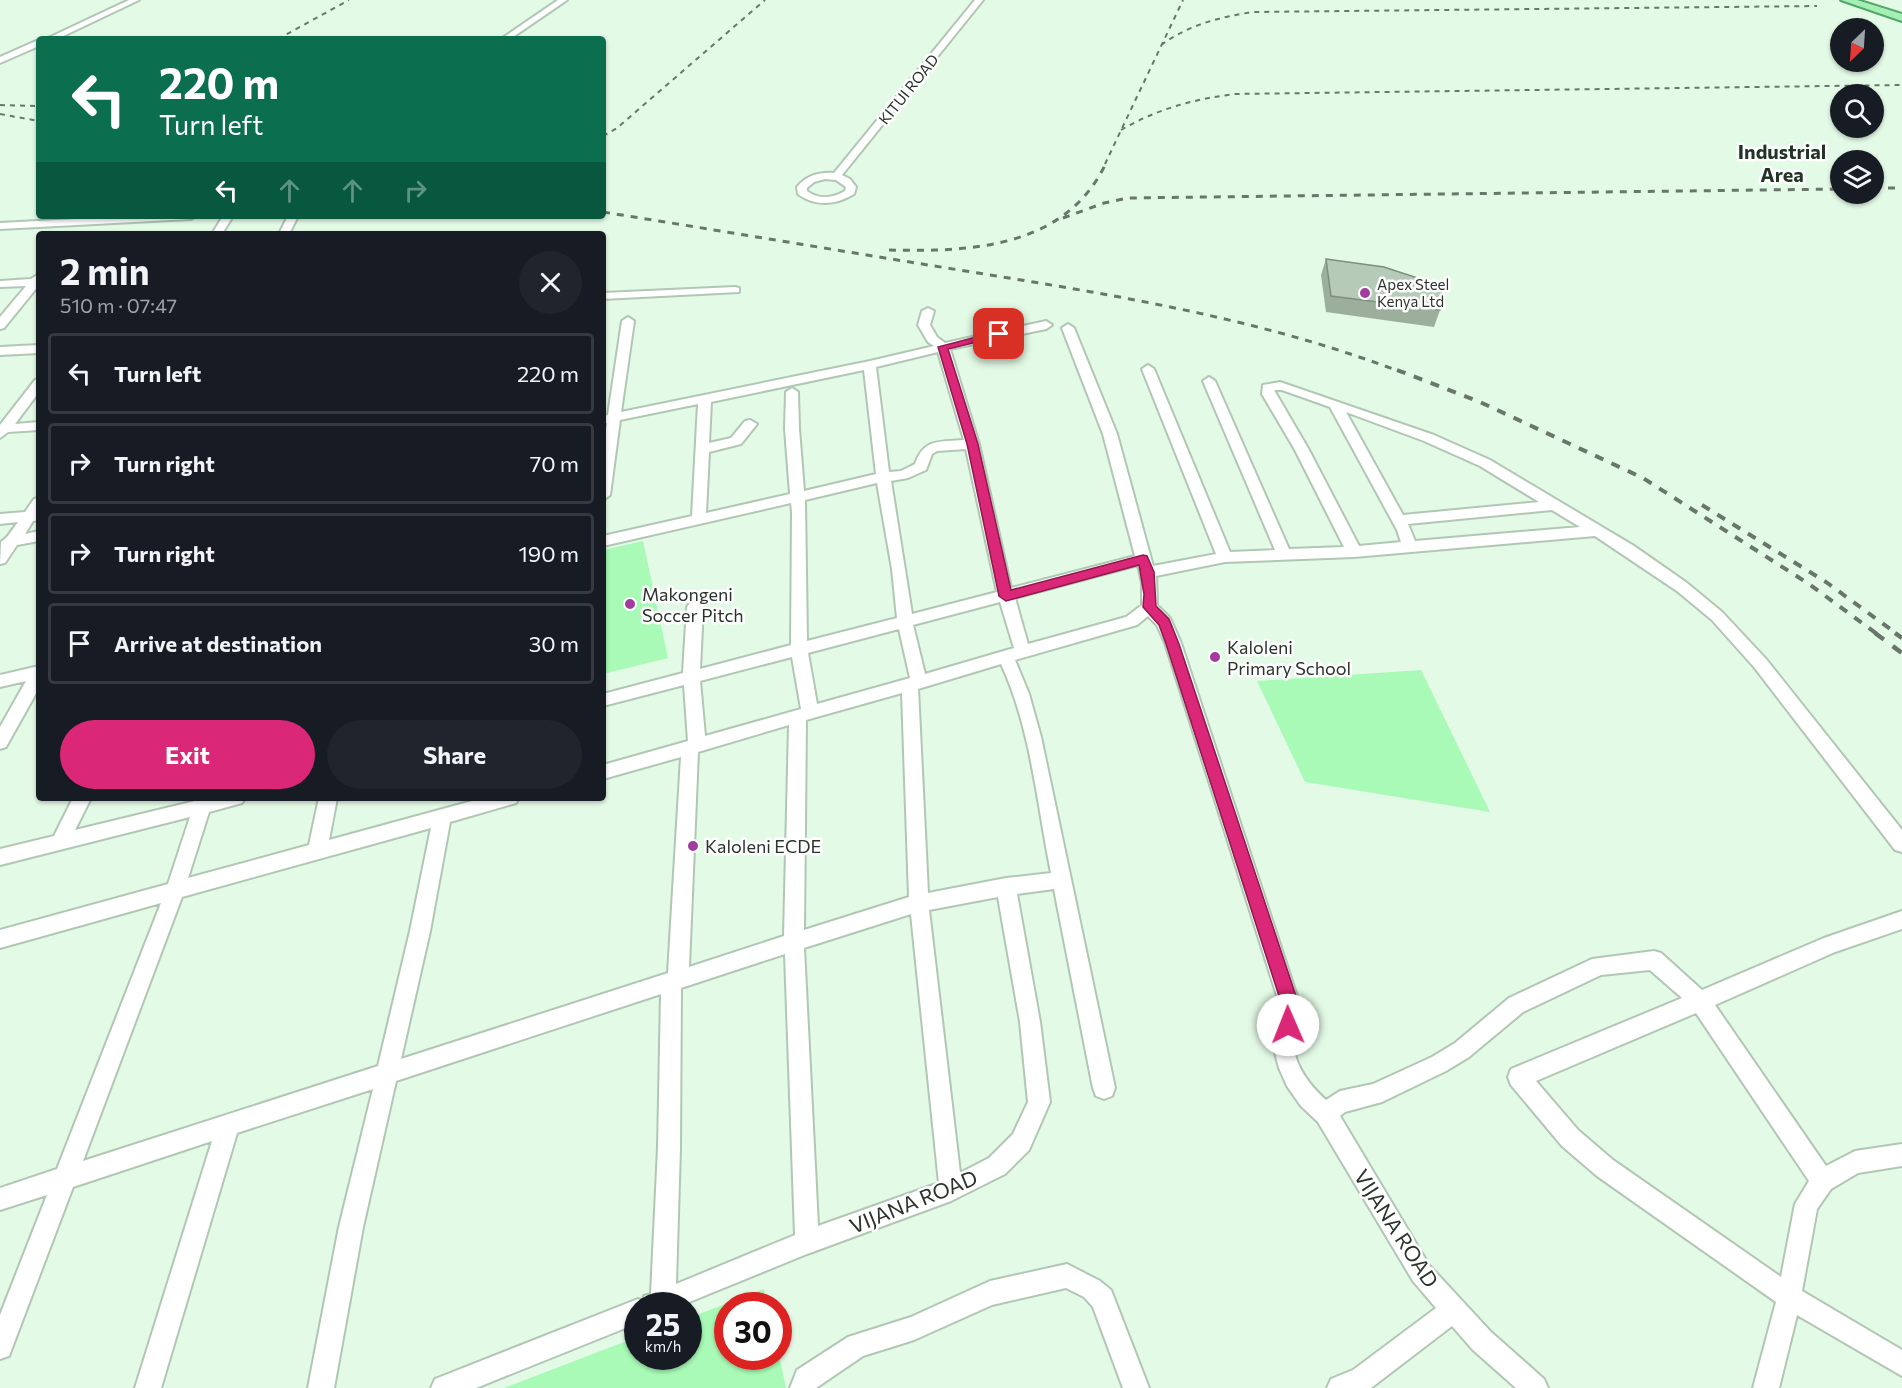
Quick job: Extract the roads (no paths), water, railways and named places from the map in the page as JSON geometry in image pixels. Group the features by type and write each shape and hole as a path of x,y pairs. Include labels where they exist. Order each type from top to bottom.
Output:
{"main road":[{"path":"1846,0 1902,18"},
{"path":"1861,0 1902,13"}],"street":[{"path":"55,36 133,0"},
{"path":"509,36 563,0"},
{"name":"KITUI ROAD","path":"836,177 979,0"},
{"path":"0,61 36,44"},
{"path":"0,226 135,219"},
{"path":"74,231 81,222"},
{"path":"0,284 36,280"},
{"path":"0,325 36,282"},
{"path":"606,296 735,290"},
{"path":"928,311 924,325 932,339 943,347 972,444 1006,596 1015,655 1013,671 1024,707 1062,880 1104,1088"},
{"path":"606,449 608,419 628,321"},
{"path":"608,419 870,365 1046,325"},
{"path":"606,771 1131,621 1149,607 1151,594 1145,566 1110,434 1068,328"},
{"path":"0,351 36,349"},
{"path":"870,365 878,448 914,684 919,902 951,1190"},
{"path":"1148,369 1200,491 1225,557"},
{"path":"1209,381 1285,556"},
{"path":"1354,552 1302,450 1268,394 1267,388 1274,385 1286,386 1403,428 1469,456 1598,531 1682,587 1731,631 1803,715 1902,844"},
{"path":"1,431 36,387"},
{"path":"792,393 796,498 799,512 799,649 804,715 794,941 807,1242"},
{"path":"699,520 705,399"},
{"path":"1334,403 1399,520 1410,547"},
{"path":"703,448 728,445 741,440 750,424"},
{"path":"1,431 36,426"},
{"path":"606,540 884,477 903,475 921,467 926,452 934,447 972,444"},
{"path":"1399,520 1554,505"},
{"path":"0,519 34,516"},
{"path":"0,559 5,543 34,516"},
{"path":"606,699 1006,596 1145,566 1225,557 1354,552 1553,533 1598,531"},
{"path":"5,543 36,537"},
{"path":"659,1292 669,1149 675,981 694,747 691,676 695,607"},
{"name":"VIJANA ROAD","path":"1149,607 1164,622 1173,644 1287,996 1290,1017 1284,1029 1284,1041 1296,1083 1310,1102 1326,1114 1420,1273 1482,1341 1535,1388"},
{"path":"0,681 36,674"},
{"path":"0,742 36,678"},
{"path":"60,842 80,801"},
{"path":"317,852 327,801"},
{"path":"0,939 317,852 454,809 495,801"},
{"path":"0,857 203,802"},
{"path":"0,1347 67,1177 174,891 203,802"},
{"path":"321,1388 351,1227 420,931 454,809"},
{"path":"0,1200 919,902 1006,886 1062,880"},
{"name":"VIJANA ROAD","path":"685,1292 807,1242 951,1190 997,1166 1021,1142 1039,1102 1030,1022 1006,886"},
{"path":"1902,920 1831,944 1519,1077 1570,1138 1605,1168 1789,1297 1902,1364"},
{"path":"1326,1114 1340,1102 1374,1094 1439,1064 1462,1050 1516,1005 1599,966 1654,960 1700,1001 1823,1181"},
{"path":"148,1388 228,1125"},
{"path":"1766,1388 1789,1297 1806,1204 1823,1181 1856,1162 1902,1155"},
{"path":"803,1388 806,1378 857,1346 914,1328 990,1293 1067,1276 1092,1289 1102,1299 1136,1388"},
{"path":"1340,1388 1361,1380 1454,1309"},
{"path":"444,1388 624,1317"}],"railway":[{"path":"283,36 349,0"},
{"path":"606,134 617,128 765,0"},
{"path":"1162,44 1183,0"},
{"path":"1162,44 1182,32 1205,23 1253,12 1817,6"},
{"path":"1121,130 1162,44"},
{"path":"1121,130 1148,116 1176,106 1235,94 1902,85"},
{"path":"0,105 36,106"},
{"path":"0,114 36,120"},
{"path":"1105,164 1121,130"},
{"path":"889,250 984,246 1014,239 1042,228 1067,213 1089,191 1106,163"},
{"path":"1884,188 1902,188"},
{"path":"1063,218 1104,203 1128,198 1830,189"},
{"path":"606,212 1139,301 1298,338 1401,372"},
{"path":"1397,370 1480,402 1643,478 1809,584 1877,634"},
{"path":"1702,505 1826,582 1897,634"},
{"path":"1875,633 1902,653"},
{"path":"1895,633 1902,638"}],"place":[{"name":"Apex Steel Kenya Ltd","path":"1365,293"},
{"name":"Makongeni Soccer Pitch","path":"630,604"},
{"name":"Kaloleni Primary School","path":"1215,657"},
{"name":"Kaloleni ECDE","path":"693,846"}],"district":[{"name":"Industrial Area","path":"1782,162"}]}
